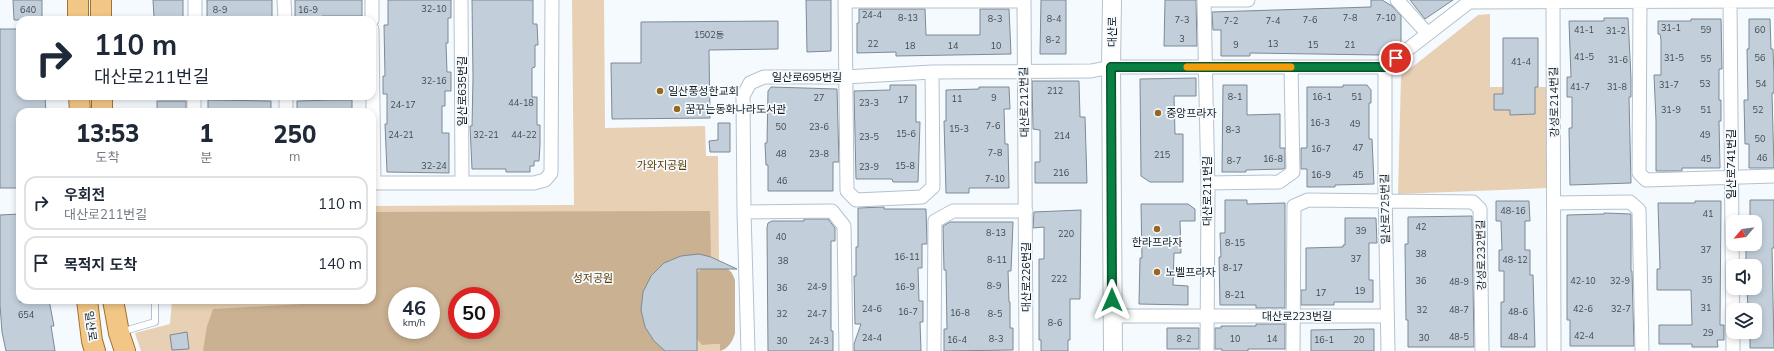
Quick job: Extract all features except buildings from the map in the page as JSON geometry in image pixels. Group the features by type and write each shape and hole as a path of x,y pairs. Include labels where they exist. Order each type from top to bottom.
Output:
{"main road":[{"path":"78,0 78,16"},
{"path":"101,0 101,16"},
{"name":"대산로","path":"1112,0 1113,351"},
{"name":"일산로","path":"87,304 92,341 95,351"},
{"path":"114,304 122,342"}],"street":[{"path":"195,0 195,16"},
{"path":"284,0 285,16"},
{"path":"372,0 372,16"},
{"name":"일산로635번길","path":"461,0 462,182"},
{"path":"376,183 534,182 545,180 551,173 552,0"},
{"name":"대산로212번길","path":"845,1 1024,0 1025,208"},
{"path":"1204,0 1248,0"},
{"name":"대산로211번길","path":"1204,0 1208,183 1206,316"},
{"path":"1397,0 1427,33"},
{"path":"845,1 847,191 856,200 922,197 933,187 932,72"},
{"path":"1111,67 1385,67 1469,1 1774,1"},
{"path":"1640,1 1639,173 1646,180 1731,176 1774,176"},
{"name":"일산로741번길","path":"1730,1 1733,351"},
{"name":"강성로214번길","path":"1553,2 1554,203"},
{"name":"일산로695번길","path":"748,351 744,212 743,96 750,83 764,76 845,77 932,72 1091,71 1111,67"},
{"path":"1208,183 1278,182 1293,172 1291,67"},
{"name":"일산로725번길","path":"1385,67 1388,351"},
{"name":"강성로232번길","path":"1293,316 1294,206 1308,200 1473,202 1480,209 1482,351"},
{"path":"1554,351 1554,203 1630,202 1639,210 1642,351"},
{"path":"934,351 935,221 953,211 1025,208"},
{"name":"대산로226번길","path":"1025,208 1026,351"},
{"path":"744,212 832,211 844,226 846,351"},
{"name":"대산로223번길","path":"1113,316 1387,316"},
{"path":"1206,316 1206,351"},
{"path":"1293,316 1293,351"}],"lane":[{"path":"122,342 155,322 155,304"}],"green space":[{"name":"성저공원","path":"572,0 604,0 605,128 705,126 706,156 718,156 719,261 702,345 720,344 720,351 141,351 135,333 170,324 172,304 376,304 376,206 574,205"},
{"path":"1490,14 1490,87 1546,87 1548,188 1398,194 1401,76 1478,15"},
{"name":"성저공원","path":"710,211 711,257 698,255 687,256 664,263 645,327 654,341 665,351 203,351 207,326 213,309 301,304 376,304 376,212"},
{"path":"726,267 732,273 735,280 735,333 730,344 720,351 720,344 702,345 697,339 697,273 701,269"}],"slow traffic":[{"path":"1187,67 1291,67"}],"place":[{"name":"일산풍성한교회","path":"660,91"},
{"name":"꿈꾸는동화나라도서관","path":"677,109"},
{"name":"중앙프라자","path":"1158,113"},
{"name":"한라프라자","path":"1157,229"},
{"name":"노벨프라자","path":"1157,272"}],"route":[{"path":"1112,300 1111,67 1385,67 1396,58"}],"park label":[{"name":"가와지공원","path":"662,165"}]}
